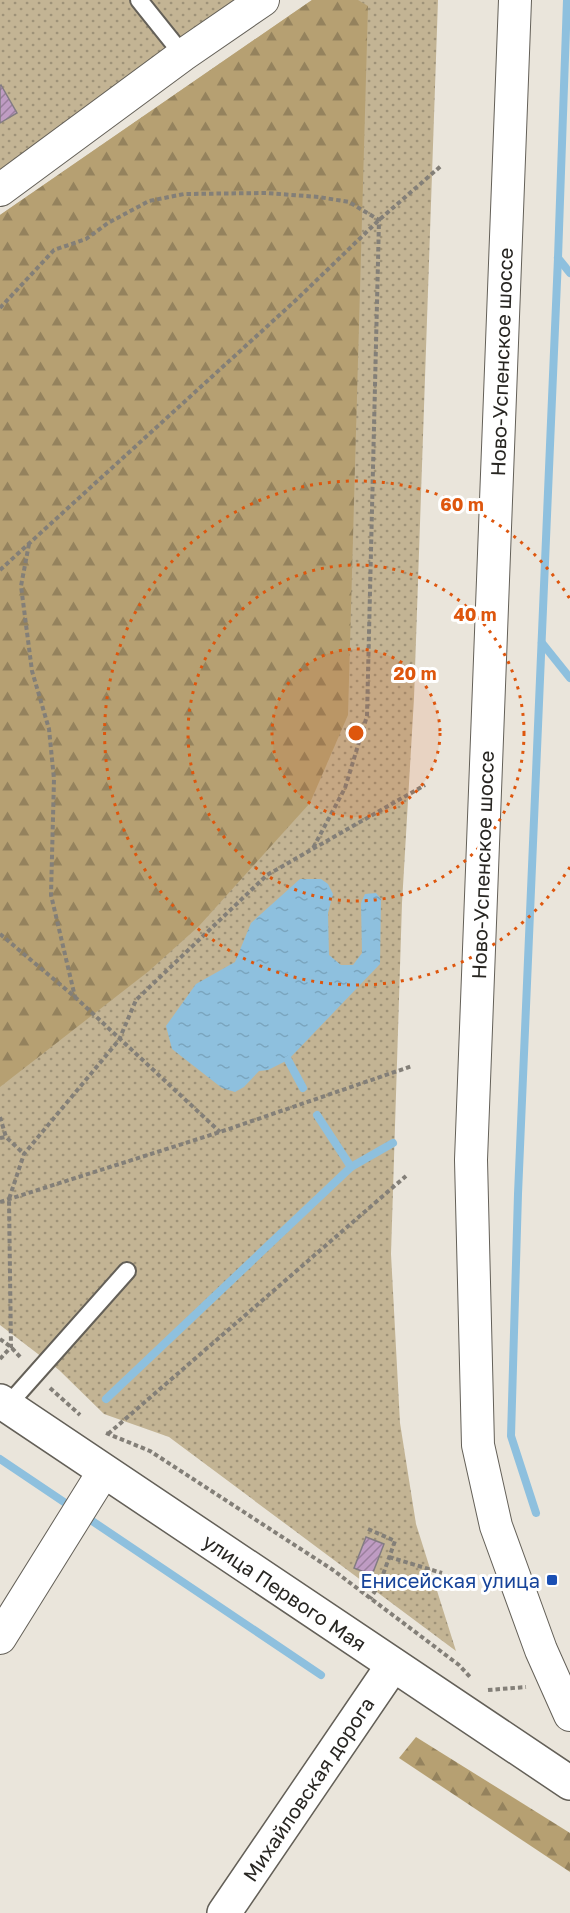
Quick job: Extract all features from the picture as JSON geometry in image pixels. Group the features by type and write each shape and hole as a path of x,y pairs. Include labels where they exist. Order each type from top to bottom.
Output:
{"street":[{"path":"0,190 183,55 263,0"},
{"name":"Ново-Успенское шоссе","path":"514,0 471,1160 478,1445 496,1526 541,1650 570,1715"},
{"name":"улица Первого Мая","path":"3,1404 570,1783"},
{"path":"0,1638 104,1471"},
{"name":"Михайловская дорога","path":"224,1913 393,1665"}],"lane":[{"path":"139,0 183,55"},
{"path":"3,1404 36,1374 127,1271"}],"path":[{"path":"0,570 287,308 379,220 442,165"},
{"path":"0,308 54,250 86,239 108,223 149,201 196,194 266,193 320,197 349,202 379,220"},
{"path":"312,850 345,788 367,716 379,220"},
{"path":"29,544 21,586 32,671 49,729 54,779 51,895 75,997"},
{"path":"0,1359 11,1347 9,1199 24,1154 119,1040 136,1000 267,875 425,785"},
{"path":"0,934 75,997 220,1132"},
{"path":"0,1202 220,1132 412,1066"},
{"path":"0,1117 6,1137 24,1154"},
{"path":"0,1138 6,1137"},
{"path":"108,1434 406,1176"},
{"path":"0,1339 83,1417"},
{"path":"100,1429 150,1451 333,1570 459,1665 474,1682"},
{"path":"368,1529 395,1541 380,1583 370,1599"},
{"path":"389,1557 442,1573"},
{"path":"482,1691 532,1686 553,1677"}],"shaded area":[{"path":"0,0 243,0 0,174"},
{"path":"312,0 438,0 414,698 402,903 391,1254 400,1423 416,1524 456,1651 169,1437 104,1414 59,1370 0,1325 0,215"}],"green space":[{"path":"312,0 358,0 368,6 348,715 310,803 199,926 149,971 0,1087 0,215"},
{"path":"416,1737 570,1833 570,1872 399,1758"}],"water":[{"path":"300,879 321,879 328,884 333,894 328,913 329,955 341,965 353,965 362,953 361,903 365,894 376,893 381,899 380,964 288,1060 268,1070 259,1071 244,1087 235,1092 222,1088 172,1049 166,1026 196,984 235,962 251,923"}],"building":[{"path":"0,86 17,113 0,123"},
{"path":"366,1537 384,1544 372,1575 354,1568"}],"waterway":[{"path":"536,1513 511,1436 518,1194 567,0"},
{"path":"558,258 570,273"},
{"path":"542,643 570,678"},
{"path":"288,1060 303,1088"},
{"path":"106,1399 351,1167 317,1115"},
{"path":"351,1167 393,1143"},
{"path":"0,1459 321,1675"}],"place":[{"name":"Енисейская улица","path":"552,1580"}]}
